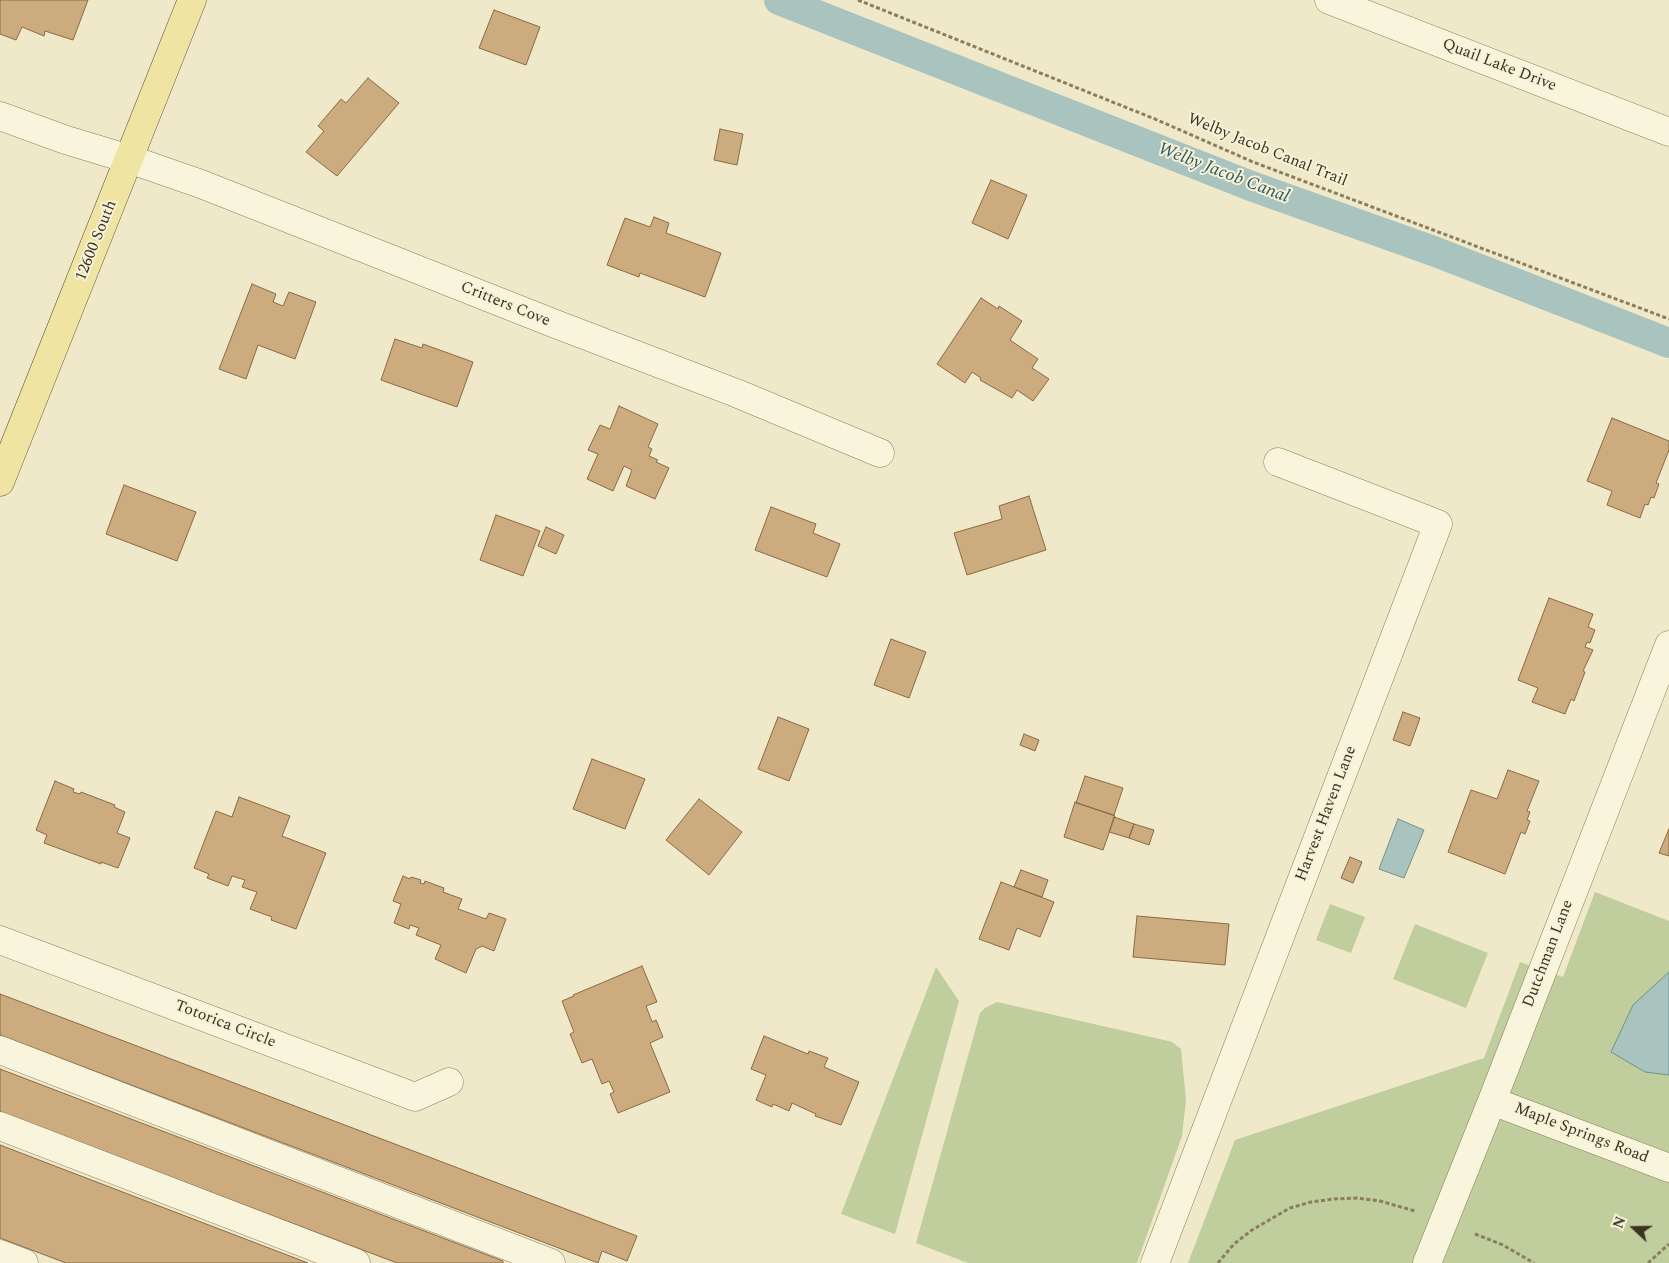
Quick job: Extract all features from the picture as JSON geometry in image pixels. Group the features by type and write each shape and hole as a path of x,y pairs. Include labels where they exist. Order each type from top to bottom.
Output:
{"main road":[{"name":"12600 South","path":"0,482 192,0"}],"street":[{"name":"Quail Lake Drive","path":"1329,0 1669,132"},
{"name":"Critters Cove","path":"0,116 66,140 201,184 558,326 736,393 880,453"},
{"name":"Harvest Haven Lane","path":"1155,1263 1438,524 1278,462"},
{"name":"Dutchman Lane","path":"1428,1263 1669,645"},
{"name":"Totorica Circle","path":"0,940 415,1097 450,1082"},
{"path":"0,1050 551,1263"},
{"name":"Maple Springs Road","path":"1492,1101 1669,1168"},
{"path":"0,1126 356,1263"},
{"path":"0,1254 24,1263"}],"path":[{"name":"Welby Jacob Canal Trail","path":"858,0 1155,119 1253,162 1669,319"},
{"path":"1218,1263 1234,1244 1252,1230 1290,1208 1311,1202 1357,1198 1380,1201 1415,1211"},
{"path":"1475,1234 1503,1245 1534,1263"},
{"path":"1648,1263 1669,1244"}],"green space":[{"path":"1595,892 1669,921 1669,1263 1188,1263 1235,1140 1484,1058 1520,962 1563,977"},
{"path":"1330,904 1365,917 1351,953 1316,940"},
{"path":"1415,924 1488,953 1466,1008 1393,979"},
{"path":"936,967 959,1001 895,1234 841,1214"},
{"path":"997,1002 1172,1042 1181,1049 1186,1100 1182,1136 1137,1263 968,1263 916,1243 980,1013"}],"water":[{"path":"1398,819 1424,830 1404,878 1379,869"},
{"path":"1669,972 1669,1075 1645,1072 1611,1052 1633,1005"}],"building":[{"path":"0,0 88,0 73,40 45,31 44,36 22,27 16,40 0,34"},
{"path":"494,10 540,27 526,65 479,48"},
{"path":"368,78 399,103 337,176 306,152 324,131 318,126 341,99 346,103"},
{"path":"720,129 743,134 737,165 714,160"},
{"path":"991,180 1027,195 1008,239 972,223"},
{"path":"654,217 669,223 666,233 721,253 705,297 640,273 639,277 607,265 625,218 650,227"},
{"path":"252,284 276,294 273,302 283,306 289,292 316,302 295,359 258,345 246,379 219,369"},
{"path":"981,298 998,309 999,306 1022,321 1010,340 1038,359 1032,368 1049,379 1033,401 1017,390 1012,398 980,380 981,378 972,372 965,383 937,364"},
{"path":"395,339 422,348 423,344 473,362 457,407 381,380"},
{"path":"619,406 658,424 648,447 652,449 649,456 658,460 656,462 669,468 655,499 626,486 632,470 624,466 613,491 587,479 598,454 588,450 600,425 610,429"},
{"path":"1612,418 1669,441 1669,450 1656,483 1659,484 1654,498 1651,497 1648,505 1645,504 1640,518 1607,505 1612,491 1587,481"},
{"path":"124,485 196,512 177,561 106,534"},
{"path":"1029,496 1046,550 967,575 954,533 1002,519 999,506"},
{"path":"771,507 816,524 813,533 840,544 827,577 755,550"},
{"path":"496,515 540,531 523,576 480,560"},
{"path":"546,527 564,535 556,554 538,546"},
{"path":"1549,598 1593,614 1588,627 1595,630 1590,643 1587,642 1585,647 1593,650 1583,671 1585,672 1574,701 1571,699 1565,714 1532,702 1538,688 1518,680"},
{"path":"891,639 926,652 909,698 874,685"},
{"path":"1403,712 1420,718 1410,746 1393,740"},
{"path":"778,717 809,729 789,781 758,769"},
{"path":"1024,734 1039,740 1035,751 1020,745"},
{"path":"592,759 645,779 625,829 573,809"},
{"path":"1508,770 1539,781 1527,811 1530,812 1527,820 1530,821 1525,834 1521,832 1505,874 1448,852 1471,790 1497,799"},
{"path":"1085,776 1123,788 1114,815 1076,803"},
{"path":"55,781 74,789 73,792 80,794 81,792 115,805 114,807 125,812 117,833 130,838 118,868 101,862 101,864 44,843 47,835 36,830"},
{"path":"239,797 290,816 282,836 326,853 296,929 271,920 272,917 250,909 257,892 242,887 245,880 232,876 228,886 207,878 209,874 194,868 216,811 232,817"},
{"path":"699,799 742,832 709,875 666,840"},
{"path":"1075,802 1115,816 1103,850 1064,837"},
{"path":"1114,817 1134,824 1129,838 1109,832"},
{"path":"1134,824 1154,830 1149,845 1129,838"},
{"path":"1669,829 1669,856 1659,853"},
{"path":"1350,857 1362,862 1353,883 1341,878"},
{"path":"1021,870 1048,880 1042,897 1014,887"},
{"path":"403,876 421,880 420,883 424,884 425,881 444,888 443,892 462,899 458,909 486,919 489,913 506,919 494,951 482,946 476,949 466,973 435,959 441,945 416,935 419,928 410,925 409,929 394,923 401,904 393,901"},
{"path":"1001,882 1054,902 1040,937 1017,928 1009,950 979,939"},
{"path":"1137,916 1229,924 1225,965 1133,957"},
{"path":"642,966 657,1002 646,1006 652,1022 656,1020 663,1037 650,1043 670,1092 618,1113 610,1094 614,1092 609,1081 602,1084 592,1059 582,1063 570,1034 574,1032 562,1001"},
{"path":"0,994 637,1236 627,1261 602,1251 598,1263 0,1035"},
{"path":"764,1036 808,1054 809,1051 828,1058 824,1067 859,1082 841,1125 815,1116 816,1114 792,1103 789,1111 773,1104 772,1107 756,1100 766,1075 751,1069"},
{"path":"0,1069 503,1261 503,1263 397,1263 0,1112"},
{"path":"0,1145 308,1263 66,1263 0,1238"}],"waterway":[{"name":"Welby Jacob Canal","path":"779,0 1251,186 1436,252 1669,343"}]}
